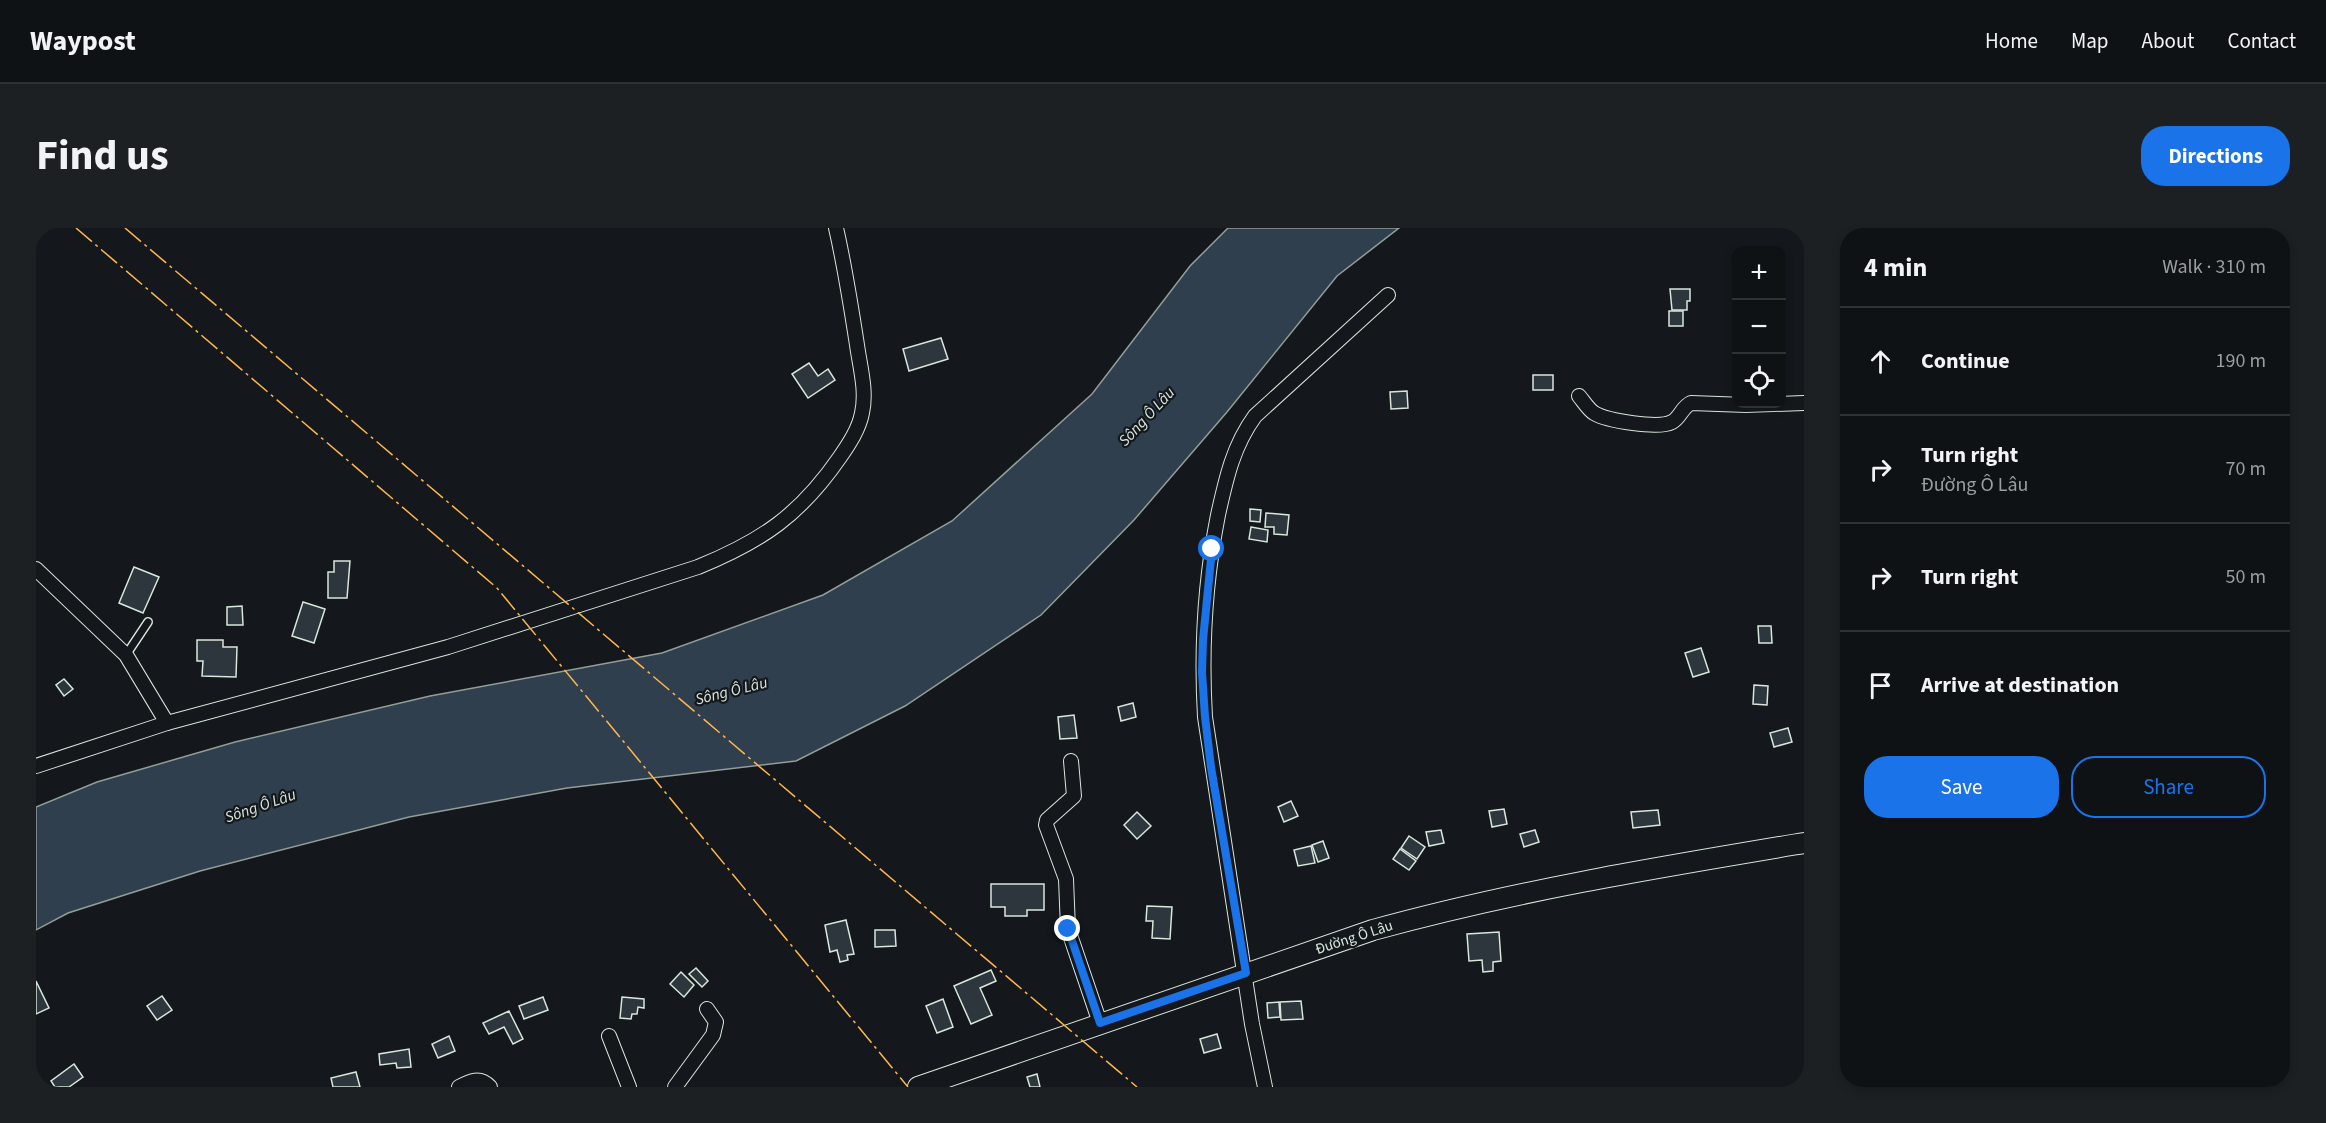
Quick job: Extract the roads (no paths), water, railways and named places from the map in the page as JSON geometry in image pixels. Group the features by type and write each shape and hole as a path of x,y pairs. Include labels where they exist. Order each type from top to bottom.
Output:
{"main road":[{"name":"Đường Ô Lâu","path":"918,1087 1373,930 1428,915 1650,869 1804,843"}],"street":[{"path":"36,766 167,723 448,647 698,567 731,553 776,526 820,486 850,442 862,411 863,384 847,279 836,228"},
{"path":"1265,1087 1254,1033 1211,767 1202,672 1209,563 1224,486 1236,448 1245,430 1255,416 1388,295"},
{"path":"1579,396 1588,408 1604,418 1615,421 1663,424 1673,421 1684,407 1691,403 1746,405 1804,403"},
{"path":"36,569 126,655 167,723"},
{"path":"1071,760 1074,796 1047,820 1046,825 1066,879 1068,929 1100,1023"},
{"path":"675,1087 713,1035 716,1022 707,1009"},
{"path":"609,1036 629,1087"},
{"path":"459,1087 476,1080 485,1082 490,1087"}],"lane":[{"path":"126,655 148,622"}],"water":[{"name":"Sông Ô Lâu","path":"1228,228 1399,228 1337,276 1227,412 1134,520 1041,615 905,706 796,761 567,788 409,817 200,871 68,913 36,930 36,807 97,782 235,742 430,696 662,653 823,595 952,521 1092,394 1190,266"}]}
